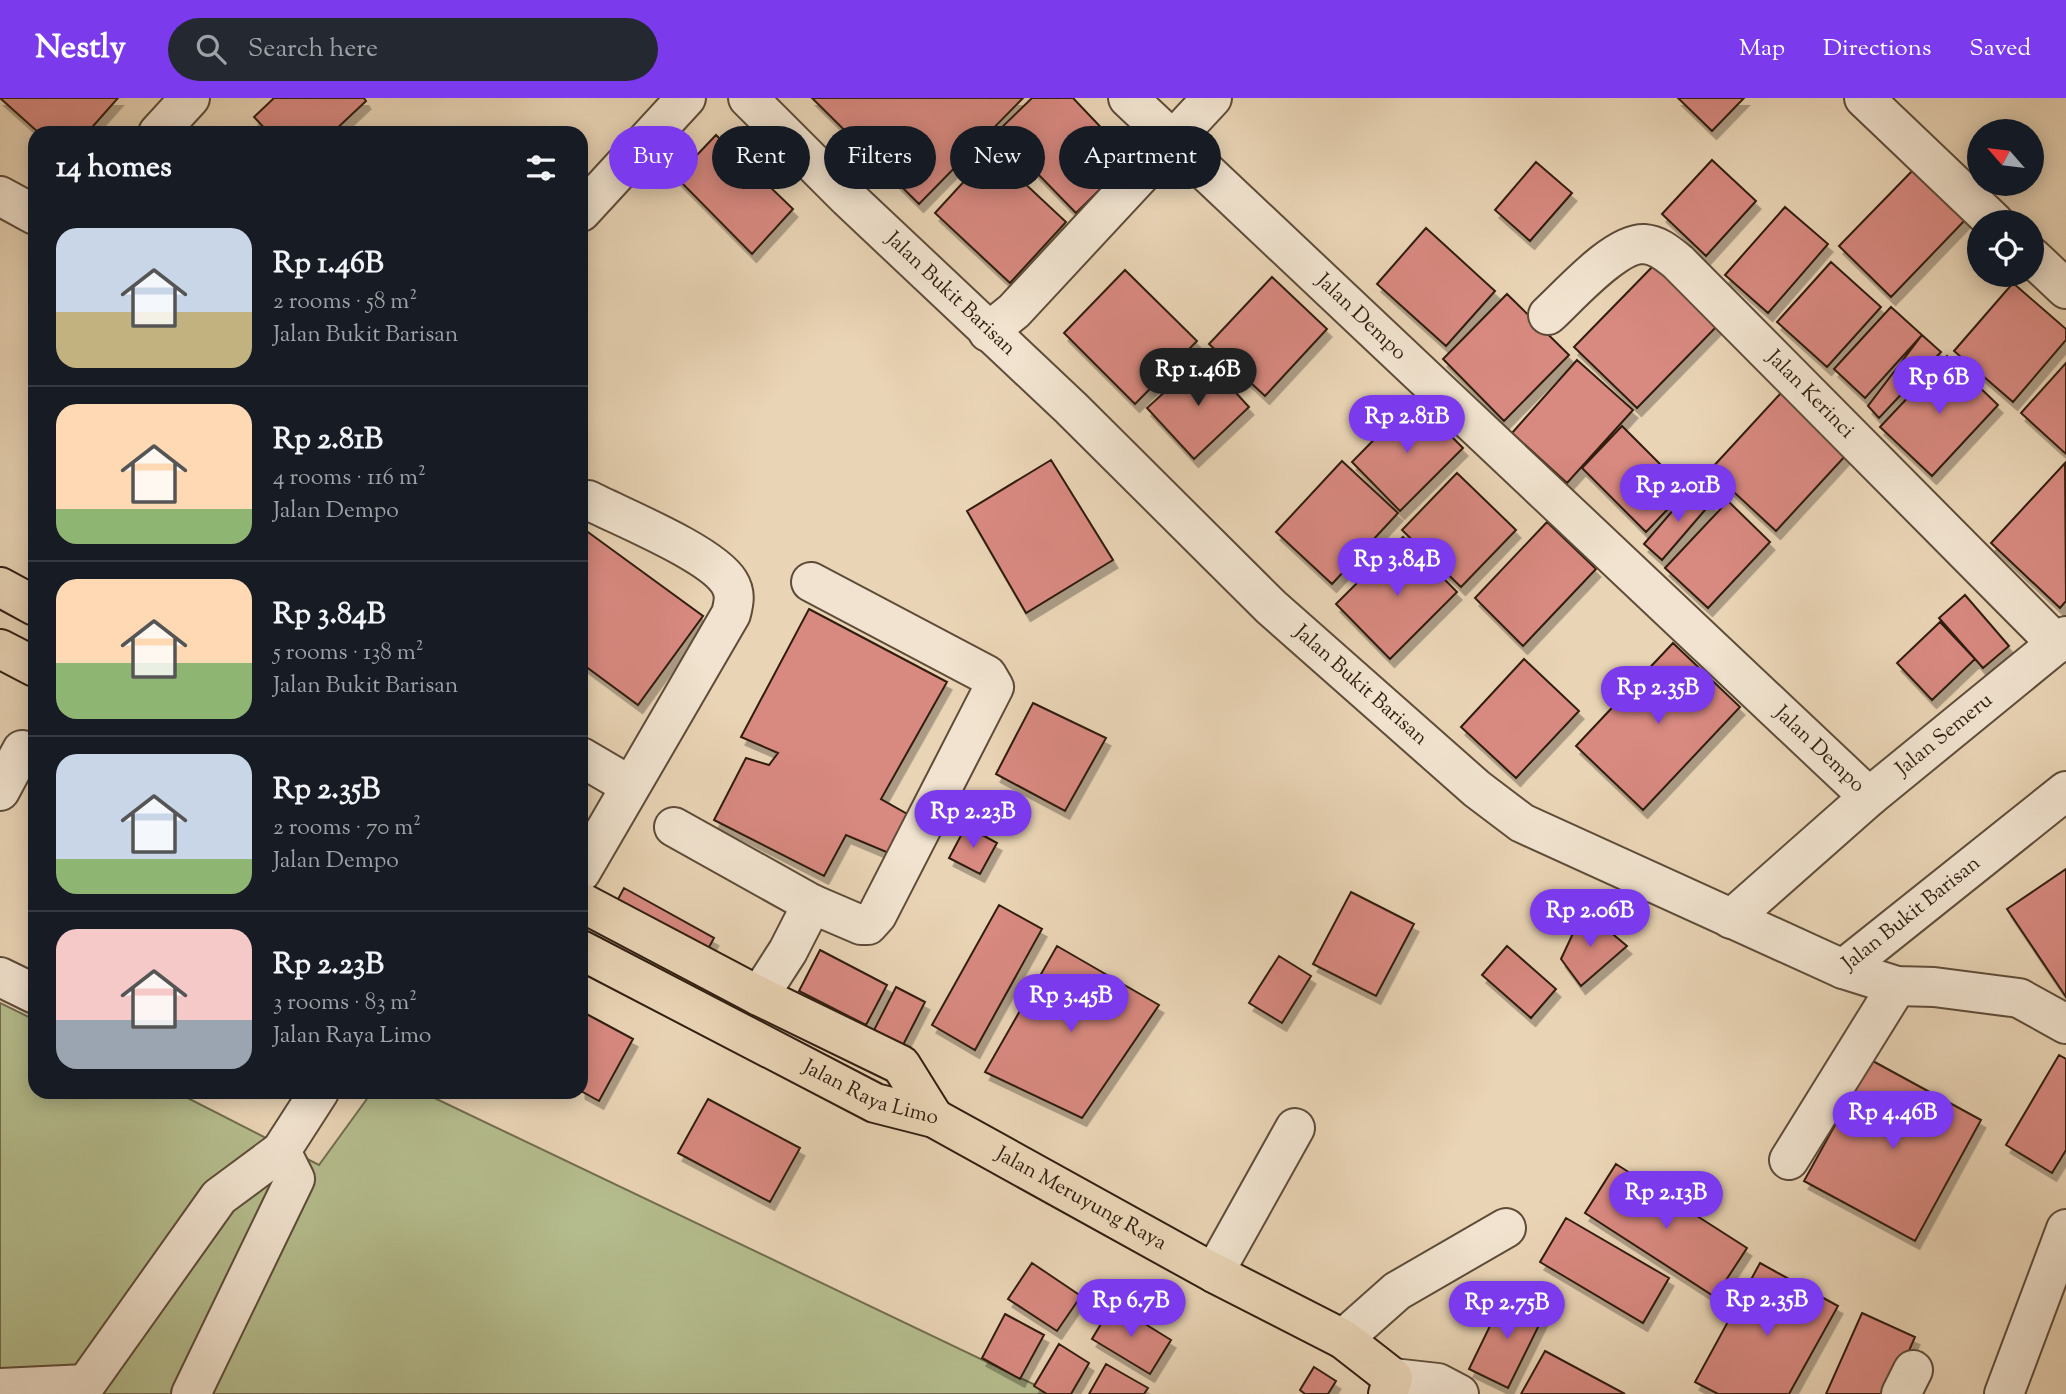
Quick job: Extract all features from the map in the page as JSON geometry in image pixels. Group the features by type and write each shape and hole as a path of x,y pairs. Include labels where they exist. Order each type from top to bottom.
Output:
{"main road":[{"path":"0,587 28,602"},
{"path":"0,649 28,663"},
{"name":"Jalan Raya Limo","path":"588,906 759,996 901,1065 934,1118"},
{"name":"Jalan Raya Limo","path":"588,954 875,1103 934,1118"},
{"name":"Jalan Meruyung Raya","path":"934,1118 1214,1273 1343,1339 1391,1386"}],"street":[{"path":"164,126 190,98"},
{"path":"588,204 686,98"},
{"name":"Jalan Bukit Barisan","path":"748,98 988,332 1071,408 1271,607 1477,789 1522,822 1843,969 2066,791"},
{"name":"Jalan Dempo","path":"1128,98 1157,126"},
{"path":"1185,126 1212,98"},
{"path":"1864,98 1981,210"},
{"name":"Jalan Dempo","path":"1221,187 1869,797"},
{"path":"988,332 1013,311 1126,189"},
{"path":"0,197 28,211"},
{"name":"Jalan Kerinci","path":"1548,315 1619,251 1635,244 1662,249 2061,640"},
{"path":"2044,268 2066,289"},
{"path":"588,500 701,558 722,574 730,584 735,598 731,614 588,859"},
{"path":"674,827 812,904 861,925 873,921 994,687 987,675 811,582"},
{"name":"Jalan Semeru","path":"1731,919 1869,797 2061,640"},
{"path":"0,791 22,750"},
{"path":"588,761 629,785"},
{"path":"759,996 788,951 812,904"},
{"path":"1843,969 1897,986 1934,987 2019,998 2066,1024"},
{"path":"0,977 28,991"},
{"path":"1789,1160 1897,986"},
{"path":"0,1388 86,1384 219,1197 281,1152 315,1099"},
{"path":"1214,1273 1294,1128"},
{"path":"191,1394 295,1179 281,1152"},
{"path":"1343,1339 1397,1291 1506,1228"},
{"path":"2004,1394 2066,1229"},
{"path":"1391,1386 1438,1383 1459,1394"}],"green space":[{"path":"0,1003 28,1017 28,1099 190,1099 319,1165 367,1099 437,1099 1054,1394 0,1394"}],"building":[{"path":"0,98 118,98 93,126 31,126"},
{"path":"274,98 364,98 366,101 339,126 262,126 254,117"},
{"path":"812,98 1023,98 996,126 950,126 950,172 936,187 936,126 840,126"},
{"path":"1032,98 1073,98 1100,126 1059,126 1059,189 1100,189 1076,213 1045,181 1045,126 1003,126"},
{"path":"1678,98 1744,98 1712,131"},
{"path":"712,139 712,189 772,189 793,209 752,254 688,189 698,189 698,154"},
{"path":"1712,160 1756,201 1706,256 1662,214"},
{"path":"1536,162 1572,193 1530,241 1495,210"},
{"path":"1915,168 1967,218 1891,297 1839,246"},
{"path":"904,189 934,189 919,204"},
{"path":"957,189 1031,189 1066,222 1010,283 935,213"},
{"path":"1785,207 1828,244 1768,313 1725,275"},
{"path":"1426,228 1495,291 1446,346 1377,284"},
{"path":"1658,261 1721,322 1637,408 1574,347"},
{"path":"1831,262 1881,307 1827,367 1777,322"},
{"path":"1125,270 1197,341 1135,404 1064,333"},
{"path":"1272,277 1327,329 1265,396 1209,344"},
{"path":"2010,287 2018,287 2066,329 2066,340 2013,402 1954,351"},
{"path":"1507,294 1569,355 1504,421 1443,359"},
{"path":"1891,307 1922,335 1865,398 1834,369"},
{"path":"1922,335 1941,352 1879,418 1868,406"},
{"path":"1947,356 1998,405 1932,476 1880,427"},
{"path":"1203,357 1249,407 1194,459 1147,408"},
{"path":"1577,360 1633,410 1567,483 1512,433"},
{"path":"2066,363 2066,454 2021,413"},
{"path":"1781,393 1847,454 1776,531 1710,470"},
{"path":"1414,399 1463,448 1400,511 1352,462"},
{"path":"1622,426 1686,490 1646,532 1582,468"},
{"path":"1051,460 1113,560 1026,613 967,511"},
{"path":"1342,461 1398,513 1332,584 1276,532"},
{"path":"2065,463 2066,601 2060,608 1991,543"},
{"path":"1457,473 1516,530 1461,587 1402,530"},
{"path":"1693,487 1711,503 1662,560 1644,544"},
{"path":"1728,501 1770,542 1708,608 1665,568"},
{"path":"1547,522 1596,569 1523,646 1475,598"},
{"path":"588,532 703,616 638,705 588,668"},
{"path":"1403,537 1457,592 1390,659 1336,604"},
{"path":"1965,595 2009,646 1983,668 1939,618"},
{"path":"809,609 947,682 881,799 918,820 896,856 846,835 824,876 714,820 746,758 769,765 778,753 741,737"},
{"path":"1940,622 1975,659 1932,700 1897,663"},
{"path":"1673,643 1740,707 1643,810 1576,746"},
{"path":"1524,659 1579,711 1516,778 1461,727"},
{"path":"1033,703 1106,738 1065,811 996,774"},
{"path":"966,826 997,843 980,874 949,858"},
{"path":"2066,869 2066,997 2007,909"},
{"path":"624,888 714,938 700,964 610,914"},
{"path":"1351,892 1414,924 1376,996 1313,964"},
{"path":"999,905 1042,929 975,1050 932,1025"},
{"path":"1584,910 1627,946 1581,986 1561,959"},
{"path":"1057,946 1159,1005 1082,1118 985,1072"},
{"path":"1507,946 1556,989 1531,1018 1482,975"},
{"path":"820,950 887,985 866,1025 799,991"},
{"path":"1279,956 1311,976 1282,1023 1249,1003"},
{"path":"896,987 925,1002 903,1045 874,1030"},
{"path":"588,1015 633,1039 599,1101 588,1095"},
{"path":"2059,1055 2066,1059 2066,1150 2052,1173 2006,1145"},
{"path":"1871,1060 1981,1120 1915,1241 1804,1181"},
{"path":"708,1099 800,1148 770,1202 678,1153"},
{"path":"1616,1164 1747,1248 1715,1297 1585,1213"},
{"path":"1566,1218 1669,1278 1643,1323 1540,1262"},
{"path":"1032,1263 1081,1296 1057,1331 1008,1299"},
{"path":"1760,1263 1838,1306 1789,1394 1718,1394 1695,1382"},
{"path":"1506,1293 1545,1313 1508,1388 1469,1369"},
{"path":"1113,1304 1171,1340 1150,1374 1092,1339"},
{"path":"1862,1313 1915,1337 1890,1394 1826,1394"},
{"path":"1005,1314 1044,1335 1020,1379 982,1358"},
{"path":"1059,1344 1089,1363 1071,1394 1047,1394 1034,1386"},
{"path":"1545,1351 1625,1394 1521,1394"},
{"path":"1106,1364 1148,1388 1144,1394 1089,1394"},
{"path":"1314,1367 1336,1381 1328,1394 1305,1394 1300,1390"}]}
